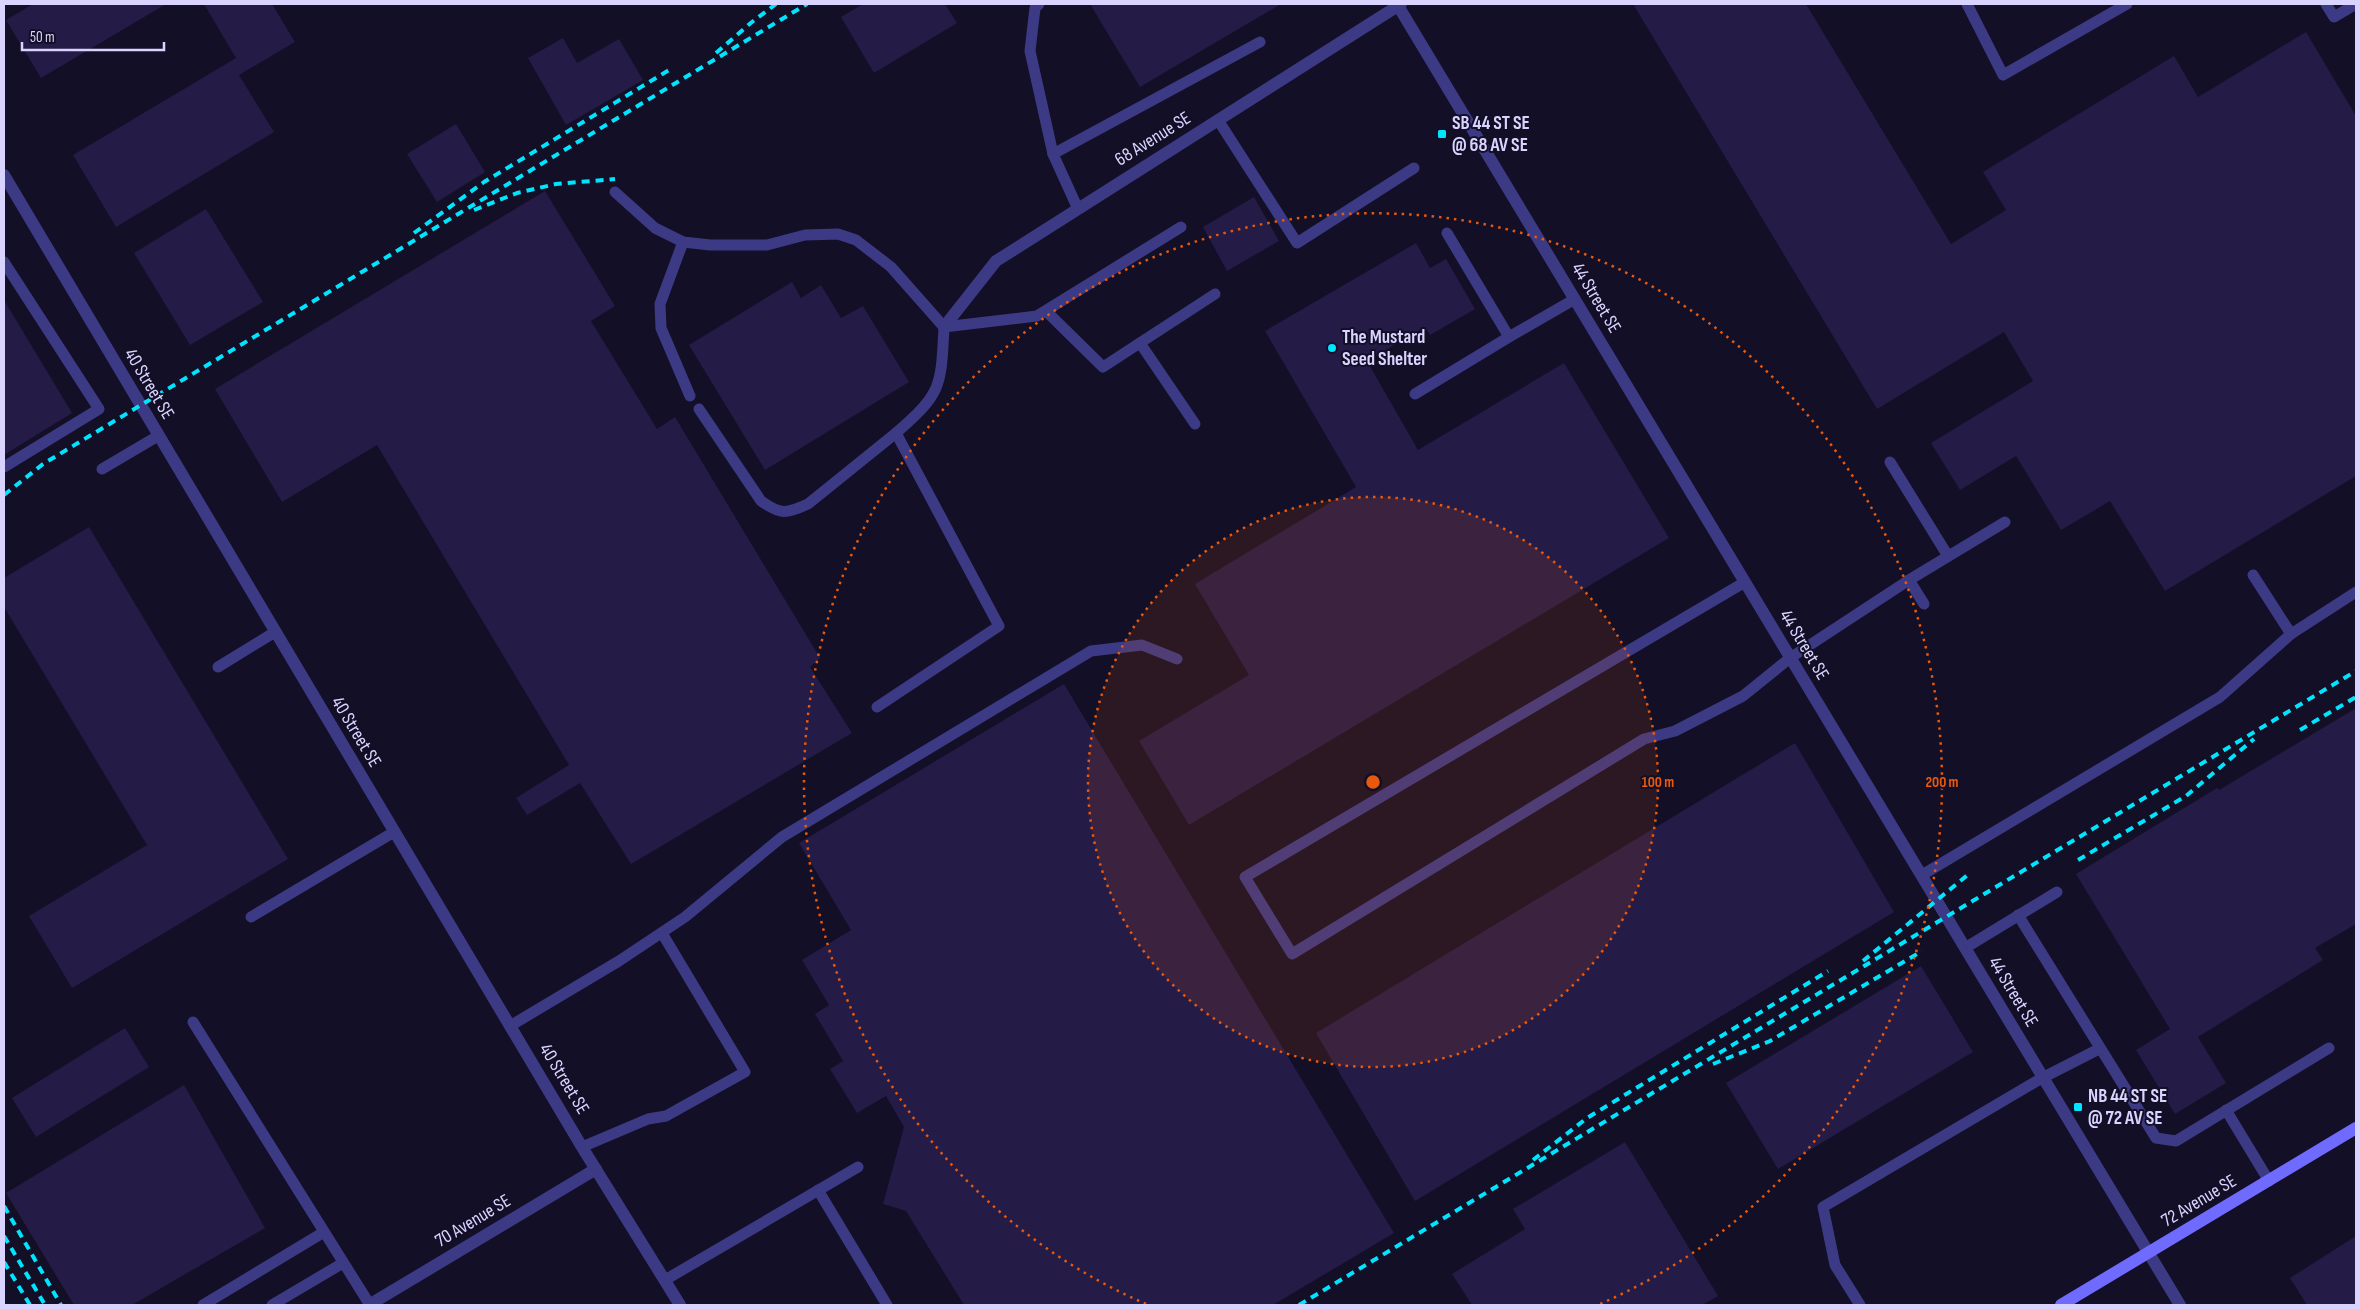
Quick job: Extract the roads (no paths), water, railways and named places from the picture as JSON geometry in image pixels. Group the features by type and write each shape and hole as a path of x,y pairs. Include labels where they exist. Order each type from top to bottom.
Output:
{"street":[{"name":"68 Avenue SE","path":"944,327 996,261 1399,4"},
{"name":"44 Street SE","path":"1399,4 2180,1305"},
{"name":"40 Street SE","path":"4,175 582,1147 680,1305"},
{"name":"72 Avenue SE","path":"2061,1305 2356,1128"},
{"name":"70 Avenue SE","path":"369,1305 596,1169"}],"lane":[{"path":"1039,4 1035,8 1030,51 1052,154 1078,209"},
{"path":"1967,4 2003,75 2127,4"},
{"path":"2326,4 2334,17 2356,4"},
{"path":"1052,154 1260,42"},
{"path":"1218,120 1297,243 1414,168"},
{"path":"615,192 654,228 683,242 710,245 767,245 805,236 838,234 856,240 891,267 944,327 942,375 935,393 921,411 808,504 791,512 776,511 761,501 699,409"},
{"path":"944,327 1038,316 1181,227"},
{"path":"1447,234 1509,337"},
{"path":"683,242 660,304 661,328 690,396"},
{"path":"4,262 99,409 4,468"},
{"path":"1046,311 1103,367 1215,294"},
{"path":"1415,394 1575,299"},
{"path":"1140,343 1195,424"},
{"path":"878,707 999,626 896,433"},
{"path":"102,470 158,436"},
{"path":"1890,462 1948,556"},
{"path":"1745,582 1246,877 1292,954 1644,739 1675,731 1743,696 1790,658 1909,580 2005,522"},
{"path":"2253,575 2291,634"},
{"path":"1909,580 1924,604"},
{"path":"1922,875 2220,697 2291,634 2356,592"},
{"path":"218,667 276,632"},
{"path":"510,1026 684,918 782,837 1091,650 1142,645 1177,659"},
{"path":"251,917 394,832"},
{"path":"1965,948 2057,892"},
{"path":"2018,915 2156,1138 2176,1141 2329,1048"},
{"path":"582,1147 648,1119 666,1116 745,1072 662,933"},
{"path":"193,1022 369,1305"},
{"path":"1860,1305 1835,1265 1822,1208 2042,1078 2099,1048"},
{"path":"2226,1110 2269,1181"},
{"path":"665,1280 858,1167"},
{"path":"818,1190 887,1305"},
{"path":"203,1305 324,1232"},
{"path":"272,1305 343,1262"}],"railway":[{"path":"716,53 776,4"},
{"path":"4,495 43,464 807,4"},
{"path":"414,233 484,182 669,70"},
{"path":"474,210 517,193 556,184 615,179"},
{"path":"1299,1305 2356,671"},
{"path":"2300,730 2356,697"},
{"path":"2078,860 2186,796 2254,739"},
{"path":"1863,961 1970,873"},
{"path":"1713,1064 1770,1041 1922,951"},
{"path":"1533,1160 1587,1118 1828,971"},
{"path":"4,1206 61,1305"},
{"path":"4,1236 45,1305"},
{"path":"4,1262 30,1305"}],"place":[{"name":"SB 44 ST SE @ 68 AV SE","path":"1442,134"},
{"name":"The Mustard Seed Shelter","path":"1332,348"},
{"name":"NB 44 ST SE @ 72 AV SE","path":"2078,1107"}]}
